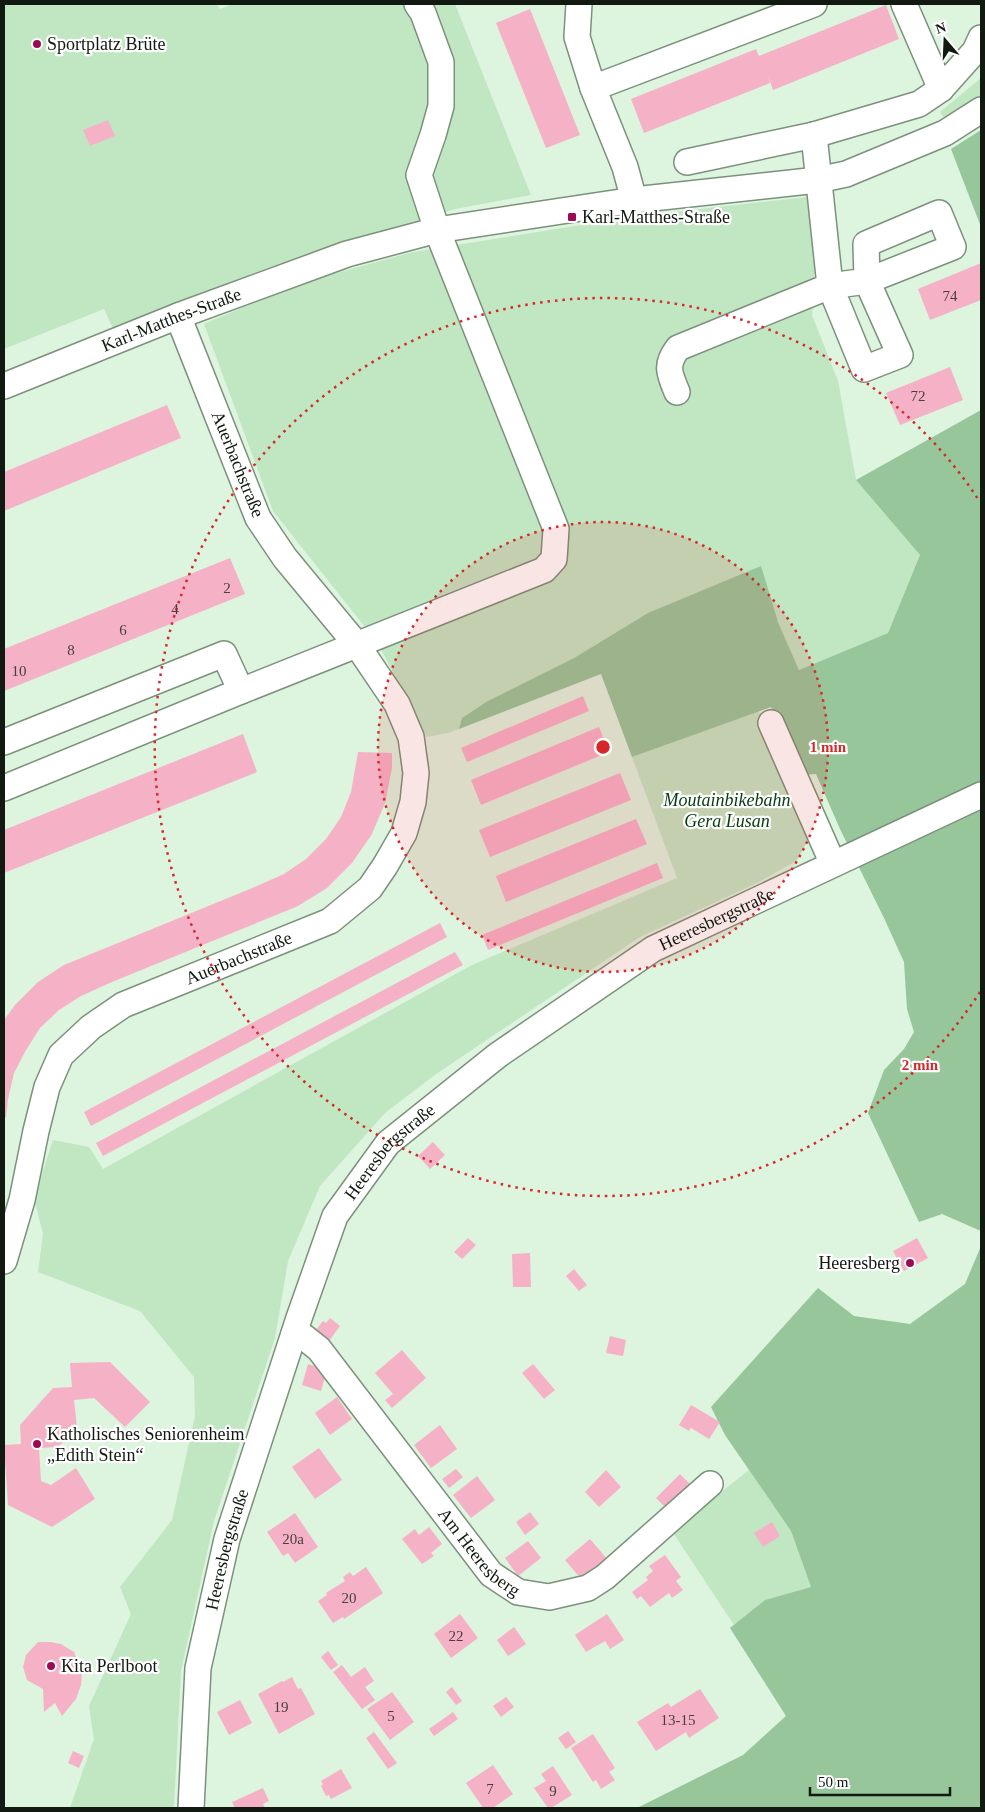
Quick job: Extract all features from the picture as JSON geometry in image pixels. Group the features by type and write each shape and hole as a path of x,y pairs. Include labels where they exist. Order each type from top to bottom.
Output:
{"street":[{"path":"4,788 544,570 554,559 556,529 437,230 419,175 441,106 440,62 418,4"},
{"path":"579,4 577,38 593,88 624,167 634,200"},
{"path":"593,88 814,4"},
{"path":"904,4 941,89"},
{"path":"687,162 814,135 919,104 941,89 975,50 981,38"},
{"name":"Karl-Matthes-Straße","path":"4,386 178,316 347,254 437,230 634,200 818,180 846,174 945,133 981,110"},
{"path":"677,392 668,368 671,358 678,348 830,286 867,281 900,355 864,369 830,286 814,135"},
{"name":"Auerbachstraße","path":"4,1262 22,1200 47,1087 61,1055 91,1027 123,1005 330,921 370,888 404,833 413,802 416,772 411,737 397,704 357,645 285,558 258,518 178,316"},
{"path":"4,742 224,654 241,691"},
{"path":"771,723 833,864"},
{"name":"Heeresbergstraße","path":"190,1808 198,1668 227,1538 335,1216 388,1143 498,1055 653,949 981,795"},
{"name":"Am Heeresberg","path":"294,1334 304,1337 319,1349 491,1574 518,1592 549,1597 588,1588 605,1577 710,1484"}],"green space":[{"path":"4,4 217,4 220,9 233,4 455,4 531,195 455,209 265,269 114,331 104,309 4,349"},
{"path":"981,78 981,95 945,119 940,112"},
{"path":"981,130 981,227 951,149"},
{"path":"807,197 815,260 812,315 838,381 856,480 920,555 888,633 799,670 778,622 648,613 574,658 462,718 459,729 426,737 383,653 365,627 273,511 204,324 300,283 413,252 637,216"},
{"path":"981,410 981,1231 942,1214 919,1222 868,1113 884,1070 904,1049 914,1032 907,1009 904,962 840,829 816,774 802,775 771,707 632,757 601,674 459,729 462,718 488,701 574,658 648,613 761,566 778,622 799,670 888,633 920,555 856,480"},
{"name":"Moutainbikebahn Gera Lusan","path":"758,710 806,816 809,838 796,861 757,883 640,937 436,1074 385,1113 320,1186 288,1261 275,1338 214,1521 181,1671 174,1808 70,1808 94,1739 89,1706 131,1614 120,1587 172,1520 195,1416 194,1377 140,1311 38,1272 43,1234 34,1198 53,1140 89,1147 103,1169 472,965 677,878 632,757"},
{"path":"981,1246 981,1808 637,1808 743,1755 786,1716 730,1628 765,1600 811,1587 791,1531 725,1435 711,1407 818,1288 854,1316 910,1324 965,1284"},
{"path":"749,1470 791,1531 811,1587 765,1600 734,1625 672,1531"}],"building":[{"path":"886,5 899,39 773,90 768,76 770,83 644,133 631,99 756,49 759,56"},
{"path":"530,9 580,135 546,148 496,23"},
{"path":"108,120 115,136 90,146 83,130"},
{"path":"981,263 981,300 930,320 918,289"},
{"path":"950,367 963,400 900,425 886,393"},
{"path":"167,405 181,438 4,511 4,472"},
{"path":"230,558 245,594 4,691 4,649"},
{"path":"583,696 589,711 467,762 461,748"},
{"path":"599,727 609,752 481,805 471,780"},
{"path":"243,734 257,772 4,873 4,830"},
{"path":"358,752 392,753 392,768 385,803 372,834 352,863 327,888 298,906 112,982 81,996 59,1010 40,1028 14,1073 6,1117 4,1118 4,1020 15,1005 38,982 64,965 250,889 284,874 306,859 326,839 341,817 351,792"},
{"path":"620,773 631,800 490,857 479,830"},
{"path":"636,819 647,844 506,902 496,876"},
{"path":"657,863 663,878 488,950 482,935"},
{"path":"440,923 447,937 91,1126 84,1112"},
{"path":"455,952 463,965 103,1156 96,1143"},
{"path":"433,1142 445,1155 430,1169 418,1156"},
{"path":"468,1238 476,1245 462,1259 454,1252"},
{"path":"917,1238 928,1258 904,1271 893,1251"},
{"path":"530,1253 531,1287 513,1287 512,1254"},
{"path":"574,1269 587,1285 579,1291 566,1276"},
{"path":"330,1318 340,1326 329,1341 316,1330 323,1321 326,1323"},
{"path":"610,1336 626,1340 623,1356 606,1353"},
{"path":"402,1350 426,1378 392,1408 385,1400 393,1394 375,1373"},
{"name":"Katholisches Seniorenheim „Edith Stein“","path":"110,1362 150,1402 125,1427 94,1398 74,1400 77,1428 58,1447 39,1448 41,1481 51,1485 76,1468 95,1499 52,1527 8,1505 4,1445 21,1444 20,1425 53,1388 72,1387 70,1363"},
{"path":"308,1364 327,1370 321,1391 302,1385"},
{"path":"533,1364 555,1390 544,1399 522,1373"},
{"path":"337,1397 352,1419 330,1435 315,1413"},
{"path":"691,1405 720,1422 709,1439 691,1428 689,1431 679,1425"},
{"path":"440,1425 457,1449 431,1468 414,1445"},
{"path":"319,1448 342,1480 315,1499 292,1467"},
{"path":"456,1469 463,1477 449,1488 442,1479"},
{"path":"606,1470 621,1487 599,1507 585,1492"},
{"path":"680,1474 692,1486 668,1510 656,1498"},
{"path":"477,1476 495,1500 471,1518 453,1495"},
{"path":"530,1512 539,1524 525,1535 516,1522"},
{"path":"295,1513 318,1547 295,1563 288,1553 283,1556 267,1532"},
{"path":"772,1522 780,1536 763,1547 754,1533"},
{"path":"429,1527 442,1544 431,1553 434,1556 422,1564 402,1539 415,1529 419,1535"},
{"path":"590,1539 608,1560 583,1581 565,1560"},
{"path":"528,1541 541,1558 518,1576 505,1558"},
{"path":"665,1555 681,1577 676,1581 683,1590 672,1598 669,1593 650,1607 641,1596 637,1599 632,1592 648,1580 646,1577 653,1571 649,1566"},
{"path":"366,1567 383,1593 344,1619 343,1617 333,1623 318,1601 327,1595 326,1593 345,1581 343,1577 350,1572 353,1576"},
{"path":"460,1614 478,1638 451,1658 434,1634"},
{"path":"607,1614 624,1640 610,1649 605,1641 586,1652 575,1635"},
{"path":"514,1627 526,1644 508,1656 497,1640"},
{"path":"38,1642 61,1644 74,1652 82,1672 81,1685 76,1699 62,1716 55,1703 44,1712 43,1689 27,1680 23,1667 26,1655"},
{"path":"328,1651 338,1665 331,1670 321,1657"},
{"path":"342,1665 351,1677 365,1667 374,1681 365,1687 375,1700 362,1709 333,1672"},
{"path":"292,1677 298,1689 301,1688 315,1714 279,1734 258,1694"},
{"path":"452,1687 462,1701 456,1705 446,1692"},
{"path":"700,1689 719,1718 689,1738 686,1732 656,1751 637,1722 668,1703 671,1707"},
{"path":"392,1692 414,1722 390,1740 367,1709"},
{"path":"506,1697 514,1707 501,1717 493,1706"},
{"path":"240,1700 252,1723 229,1735 217,1712"},
{"path":"453,1712 458,1719 434,1736 429,1729"},
{"path":"568,1731 576,1742 566,1749 558,1738"},
{"path":"374,1732 397,1763 388,1769 366,1738"},
{"path":"593,1734 615,1768 609,1772 615,1780 601,1789 596,1780 593,1782 571,1748"},
{"path":"73,1751 84,1756 79,1768 68,1763"},
{"path":"493,1765 513,1794 493,1808 483,1808 466,1783"},
{"path":"553,1766 572,1795 548,1808 534,1788 546,1781 541,1774"},
{"path":"341,1769 352,1788 331,1799 329,1795 326,1796 321,1786 323,1784 321,1781"},
{"path":"263,1788 269,1801 263,1804 265,1808 235,1808 232,1802"}],"place":[{"name":"Sportplatz Brüte","path":"37,44"},
{"name":"Karl-Matthes-Straße","path":"572,217"},
{"name":"Heeresberg","path":"910,1263"},
{"name":"Katholisches Seniorenheim „Edith Stein“","path":"37,1444"},
{"name":"Kita Perlboot","path":"51,1666"}]}
